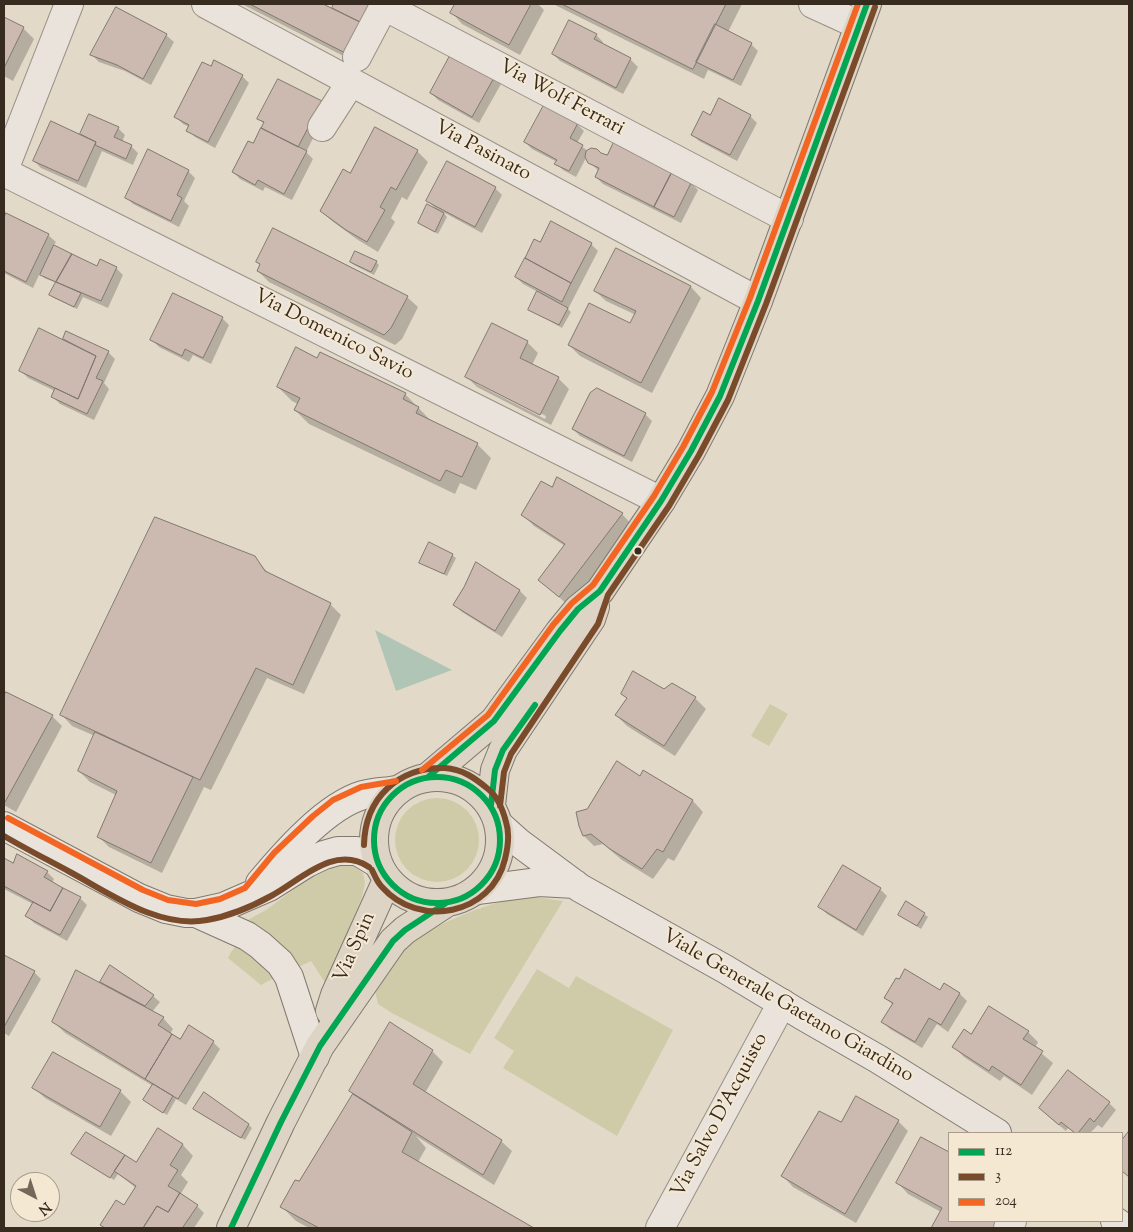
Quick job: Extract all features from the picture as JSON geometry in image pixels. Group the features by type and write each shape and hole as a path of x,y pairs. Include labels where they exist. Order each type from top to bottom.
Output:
{"main road":[{"path":"428,777 494,721 560,631 578,609 600,591 661,501 691,450 720,396 758,301 863,15"},
{"name":"Via Spin","path":"318,1052 335,995 382,871 404,894 424,902 446,903 457,901 477,890 489,876 498,861 501,843 495,816 495,770 503,750 591,619 600,591"},
{"path":"382,871 373,843 376,823 384,805 397,790 407,784 428,777 446,777 464,782 479,792 495,816"},
{"name":"Via Spin","path":"231,1228 281,1122 318,1052 393,941 405,930 446,903"}],"street":[{"path":"4,171 69,4"},
{"name":"Via Pasinato","path":"206,4 354,69 758,301"},
{"path":"813,4 863,15"},
{"name":"Via Wolf Ferrari","path":"354,69 384,6 788,219"},
{"path":"322,127 354,69"},
{"name":"Via Domenico Savio","path":"4,171 661,501"},
{"path":"250,895 280,858 338,807 362,795 397,790"},
{"name":"Viale Generale Gaetano Giardino","path":"495,816 518,842 575,884 878,1059 995,1132"},
{"path":"4,826 139,898 166,909 196,913 248,936 280,963 289,977 318,1052"},
{"path":"196,913 223,908 269,887 307,863 338,851 357,851 382,871"},
{"name":"Viale Generale Gaetano Giardino","path":"477,890 539,882 575,884"},
{"name":"Via Salvo D'Acquisto","path":"660,1228 782,1003"}],"shaded area":[{"path":"375,630 452,670 396,691"},
{"path":"770,704 788,714 769,746 751,736"},
{"path":"429,798 445,798 461,805 472,816 479,832 476,856 467,870 461,875 445,882 429,882 413,875 402,864 395,848 395,832 402,816 413,805"},
{"path":"344,864 353,866 363,873 365,883 362,897 326,984 311,961 296,968 244,922 266,910 320,870"},
{"path":"529,896 563,901 470,1054 378,1004 374,987 398,954 413,941 444,923 480,908"},
{"path":"235,947 239,947 264,964 274,978 261,985 228,958"},
{"path":"537,969 569,988 576,976 673,1030 617,1136 503,1068 514,1051 494,1038"}],"building":[{"path":"250,4 323,4 366,25 350,55"},
{"path":"334,4 377,4 366,25 332,8"},
{"path":"455,4 531,4 509,45 450,13"},
{"path":"562,4 726,4 693,69"},
{"path":"116,7 167,34 143,79 117,65 90,55"},
{"path":"4,17 24,27 4,68"},
{"path":"569,20 597,34 594,39 631,58 616,88 552,54"},
{"path":"715,24 752,43 733,80 696,62"},
{"path":"452,52 495,76 472,117 430,93"},
{"path":"214,60 243,75 208,142 186,131 189,125 174,117 202,62 211,66"},
{"path":"278,79 322,101 298,147 261,128 264,122 257,119"},
{"path":"719,98 751,115 730,155 691,135 703,111 710,115"},
{"path":"544,105 578,123 570,138 583,145 569,171 554,164 557,160 524,142"},
{"path":"89,114 119,127 114,137 132,145 126,159 95,145 96,142 80,134"},
{"path":"51,121 96,142 78,181 33,161"},
{"path":"375,127 418,150 396,190 391,187 380,207 385,210 367,242 346,230 320,211 343,169 350,173"},
{"path":"261,128 307,151 284,194 258,180 255,185 232,172 248,141 253,143"},
{"path":"614,142 672,172 654,207 595,177 599,168 588,163 585,157 586,151 591,148 597,149 607,155"},
{"path":"148,149 189,170 177,195 182,198 171,221 125,198"},
{"path":"447,161 496,187 475,227 426,201"},
{"path":"672,172 692,181 674,217 654,207"},
{"path":"427,204 444,213 435,232 418,223"},
{"path":"6,213 49,234 26,282 4,271 4,218"},
{"path":"551,221 592,243 571,283 525,258 534,239 540,242"},
{"path":"273,228 408,296 391,328 384,335 257,271 260,264 256,262"},
{"path":"54,245 72,254 56,282 40,275"},
{"path":"616,248 691,286 641,383 568,345 589,303 630,323 636,311 594,291"},
{"path":"355,251 377,261 371,272 350,262"},
{"path":"72,254 97,266 100,259 117,267 101,301 56,282"},
{"path":"525,258 571,283 562,302 515,277"},
{"path":"56,282 81,293 74,307 49,295"},
{"path":"537,291 568,308 559,325 528,310"},
{"path":"173,293 223,317 203,358 185,349 182,356 150,340"},
{"path":"492,323 528,341 520,358 559,377 540,415 465,377"},
{"path":"39,328 96,356 78,399 19,371"},
{"path":"66,331 109,351 96,378 103,381 87,414 51,397 55,388 78,399 96,356 63,339"},
{"path":"296,347 317,358 320,352 406,393 403,399 419,407 416,413 478,443 462,477 446,470 440,481 294,410 300,398 277,387"},
{"path":"597,388 646,413 624,456 572,429 590,393"},
{"path":"557,477 623,513 559,597 538,580 565,544 521,515 541,481 552,487"},
{"path":"155,517 255,556 265,571 331,603 293,685 256,668 200,780 60,715"},
{"path":"429,542 453,554 444,574 419,563"},
{"path":"476,562 520,590 495,631 453,605"},
{"path":"633,671 664,689 672,683 696,697 664,746 615,715 627,698 621,694"},
{"path":"6,692 53,715 5,802 4,696"},
{"path":"95,732 193,777 151,863 97,837 117,791 78,771"},
{"path":"617,761 640,776 643,770 693,800 663,852 657,849 642,869 610,849 591,834 583,836 579,826 576,812 587,809"},
{"path":"17,854 48,871 44,877 63,888 50,911 4,886 4,858 13,863"},
{"path":"843,865 881,888 856,930 818,907"},
{"path":"63,888 81,897 60,935 25,916 33,902 50,911"},
{"path":"906,901 925,913 917,926 898,915"},
{"path":"4,955 35,971 4,1027"},
{"path":"110,965 154,995 145,1006 100,982"},
{"path":"905,969 940,990 944,983 960,993 941,1025 929,1018 915,1042 881,1022 893,1003 884,998 896,978 899,979"},
{"path":"76,970 164,1017 158,1025 172,1034 145,1079 52,1022"},
{"path":"989,1006 1029,1031 1023,1039 1043,1051 1021,1085 992,1066 989,1071 952,1047 964,1029 971,1034"},
{"path":"390,1022 433,1050 413,1084 502,1140 483,1175 349,1091"},
{"path":"189,1025 214,1041 178,1099 145,1079 172,1034 180,1039"},
{"path":"53,1052 121,1090 100,1127 32,1088"},
{"path":"1068,1070 1110,1102 1094,1122 1090,1118 1079,1132 1074,1132 1061,1122 1059,1125 1039,1108"},
{"path":"153,1084 173,1096 163,1113 143,1100"},
{"path":"204,1092 249,1124 241,1138 193,1109"},
{"path":"353,1094 412,1132 402,1152 534,1228 319,1228 280,1207 295,1180 299,1181"},
{"path":"856,1096 899,1120 845,1214 781,1176 819,1111 841,1122"},
{"path":"158,1128 183,1144 170,1165 178,1170 168,1186 180,1193 168,1212 157,1206 143,1228 105,1228 100,1225 116,1200 124,1205 136,1186 114,1171 125,1155 136,1162"},
{"path":"1129,1131 1129,1177 1123,1172 1123,1139"},
{"path":"86,1132 125,1155 110,1178 71,1154"},
{"path":"921,1137 948,1151 948,1222 997,1222 994,1228 931,1228 942,1208 896,1183"},
{"path":"180,1193 198,1205 183,1227 186,1228 143,1228 157,1206 168,1212"}],"transit line":[{"name":"204","path":"422,770 488,715 553,625 572,603 593,585 654,496 683,447 712,392 750,298 858,4"},
{"name":"112","path":"428,777 494,721 560,631 578,609 600,591 661,501 691,451 720,396 758,301 867,4"},
{"name":"3","path":"500,806 504,772 511,754 598,624 608,595 669,506 728,400 766,304 875,7"},
{"name":"112","path":"491,805 495,770 503,750 535,705"},
{"name":"3","path":"364,845 370,813 387,788 413,773 428,769 445,768 457,770 468,775 492,792 503,813 508,836 505,859 498,878 486,893 470,904 452,910 434,911 415,908 397,900 382,887 372,870"},
{"name":"112","path":"437,777 461,781 482,795 496,816 500,840 496,864 482,885 461,899 437,903 413,899 392,885 378,864 374,840 378,816 392,795 413,781 437,777"},
{"name":"204","path":"8,818 143,890 168,900 196,904 220,899 245,888 274,853 333,800 361,787 396,781"},
{"name":"3","path":"4,836 136,908 153,915 189,921 207,920 232,914 271,896 318,867 331,862 343,860 356,861 369,867"},
{"name":"112","path":"231,1228 281,1122 320,1046 393,941 405,930 446,903"}]}
